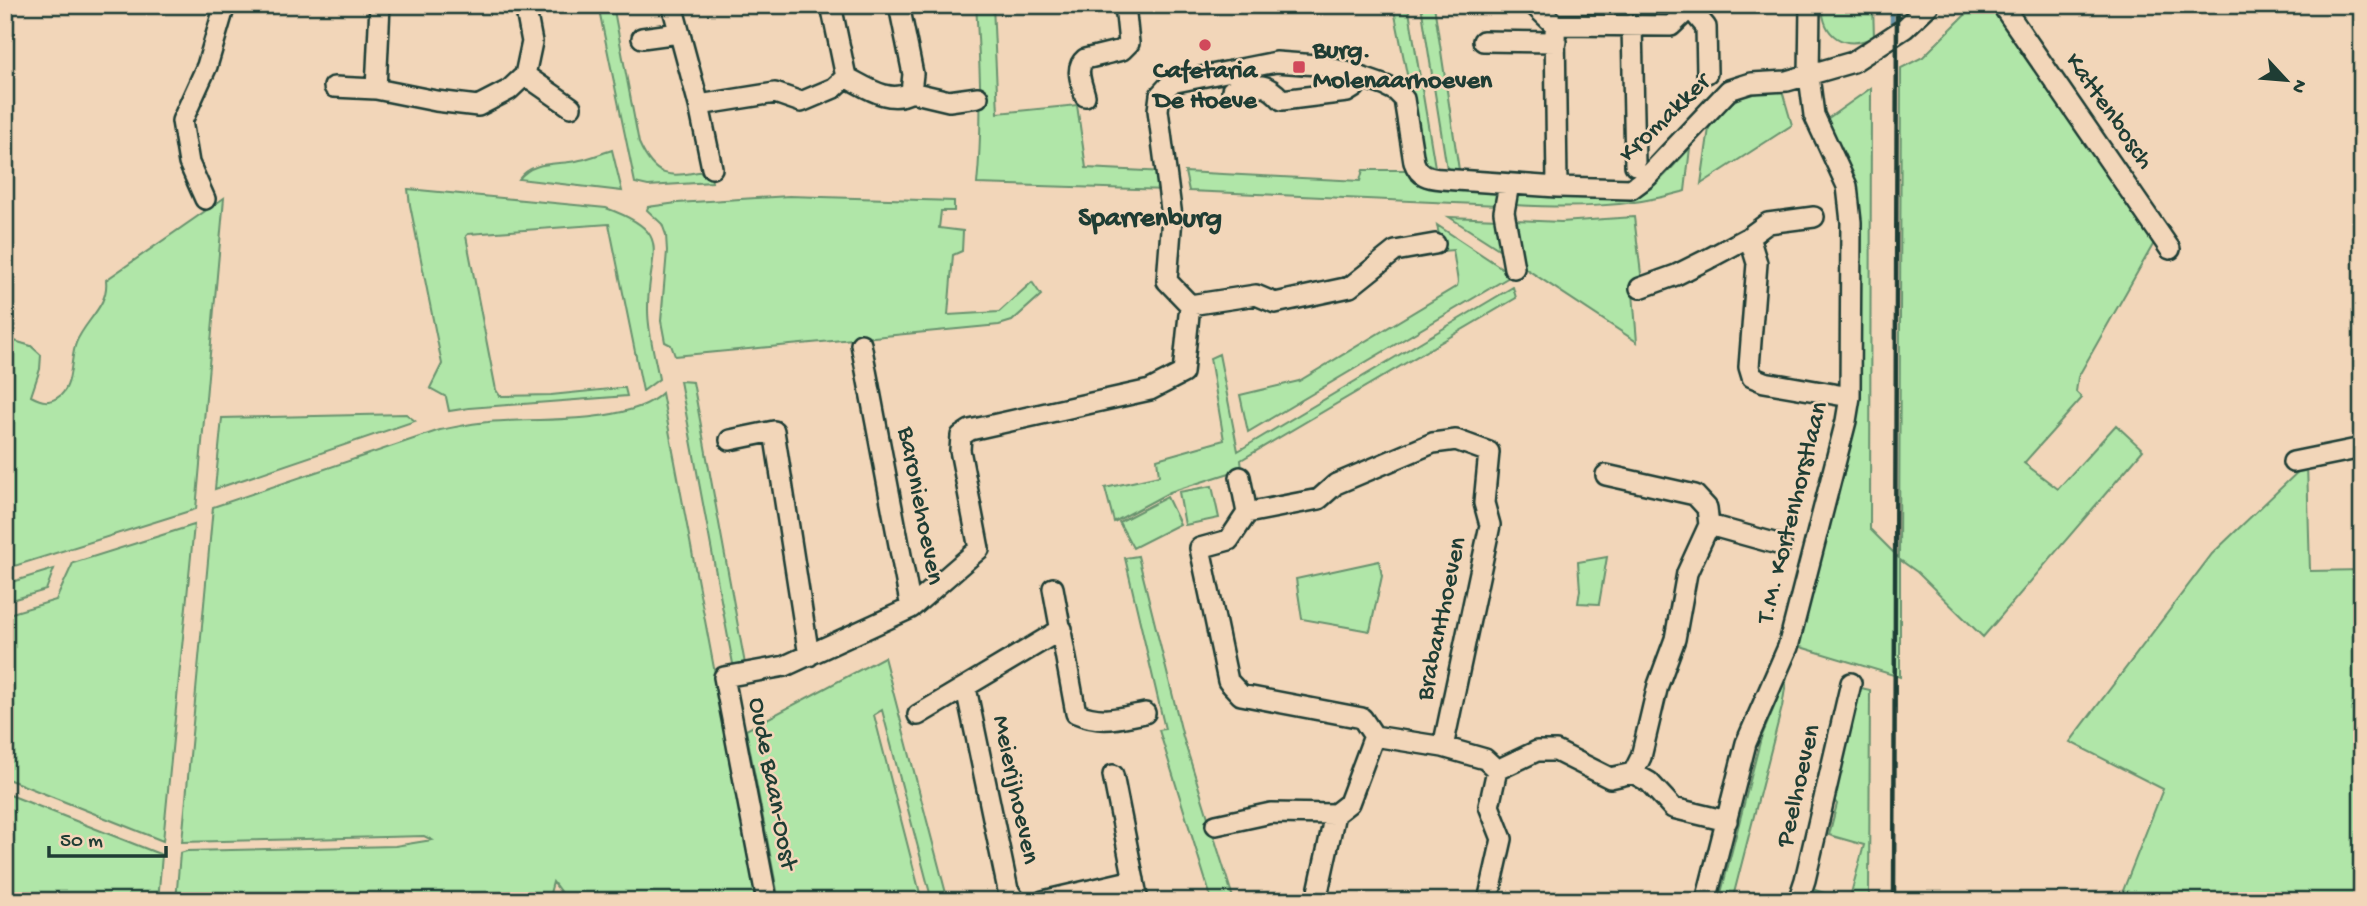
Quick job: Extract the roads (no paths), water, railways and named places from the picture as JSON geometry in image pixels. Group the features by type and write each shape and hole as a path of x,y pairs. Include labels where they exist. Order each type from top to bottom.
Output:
{"street":[{"path":"205,199 189,163 182,121 207,65 225,5"},
{"path":"376,89 380,5"},
{"path":"334,87 376,89 478,106 509,90 525,75 532,42 525,5"},
{"path":"672,5 699,105 712,168"},
{"path":"831,5 846,77"},
{"path":"900,5 913,74 911,92"},
{"path":"1085,96 1079,68 1081,62 1122,50 1129,43 1125,5"},
{"path":"1534,5 1555,34 1557,187"},
{"name":"T.M. Kortenhorstlaan","path":"1706,901 1746,743 1788,647 1850,397 1851,222 1847,186 1814,115 1809,76 1810,5"},
{"name":"Kromakker","path":"1346,72 1386,86 1404,99 1414,162 1423,176 1557,187 1630,188 1647,177 1730,90 1751,83 1787,81 1809,76 1853,62 1905,28 1929,5"},
{"name":"Kattenbosch","path":"2002,5 2171,249"},
{"path":"1483,41 1632,25 1671,26 1691,7 1706,27 1707,73"},
{"path":"1632,25 1635,166"},
{"path":"642,38 679,33"},
{"path":"911,608 979,549 960,450 961,436 970,430 1150,390 1183,373 1190,305 1167,281 1172,217 1158,110 1160,95 1171,83 1276,62 1317,65 1346,72 1355,87 1347,92 1282,100 1271,88 1261,84 1232,90"},
{"path":"525,75 570,107"},
{"path":"699,105 775,93 801,103 834,88 846,77"},
{"path":"846,77 888,97 902,97 911,92 949,101 978,97"},
{"path":"1509,184 1504,212 1514,268"},
{"path":"1640,288 1676,275 1749,237 1768,223 1814,216"},
{"path":"1749,237 1757,263 1749,367 1752,377 1764,382 1850,397"},
{"path":"1190,305 1256,295 1275,303 1350,287 1395,251 1435,244"},
{"name":"Baroniehoeven","path":"724,677 785,666 911,608 861,344"},
{"path":"730,440 774,431 809,656"},
{"name":"Brabanthoeven","path":"1247,513 1319,499 1336,484 1433,443 1456,440 1489,452 1484,503 1490,524 1443,747"},
{"path":"2293,462 2362,448"},
{"path":"1606,475 1695,495 1707,508 1709,525 1687,573 1675,639 1658,685 1641,757 1633,773"},
{"path":"1240,477 1247,513 1229,540 1200,548 1228,681 1241,695 1362,718 1374,736 1443,747 1485,759 1497,770"},
{"path":"1709,525 1780,545"},
{"path":"1053,588 1076,712 1092,719 1106,720 1145,713"},
{"name":"Meierijhoeven","path":"918,715 1062,629"},
{"name":"Oude Baan-Oost","path":"724,677 767,901"},
{"name":"Peelhoeven","path":"1798,901 1851,683"},
{"name":"Meierijhoeven","path":"965,688 1008,890 1016,901"},
{"path":"1216,825 1271,813 1335,814 1349,803 1374,736"},
{"path":"1497,770 1537,751 1556,751 1610,778 1633,773 1649,782 1673,807 1727,821"},
{"path":"1488,901 1502,839 1489,806 1497,770"},
{"path":"1113,775 1138,901"},
{"path":"1316,901 1335,814"},
{"name":"Meierijhoeven","path":"1044,901 1133,880"}],"waterway":[{"path":"1892,5 1892,27"}],"railway":[{"path":"1894,901 1897,5"}],"place":[{"name":"Cafetaria De Hoeve","path":"1205,45"},
{"name":"Burg. Molenaarhoeven","path":"1299,67"}],"district":[{"name":"Sparrenburg","path":"1150,219"}]}
